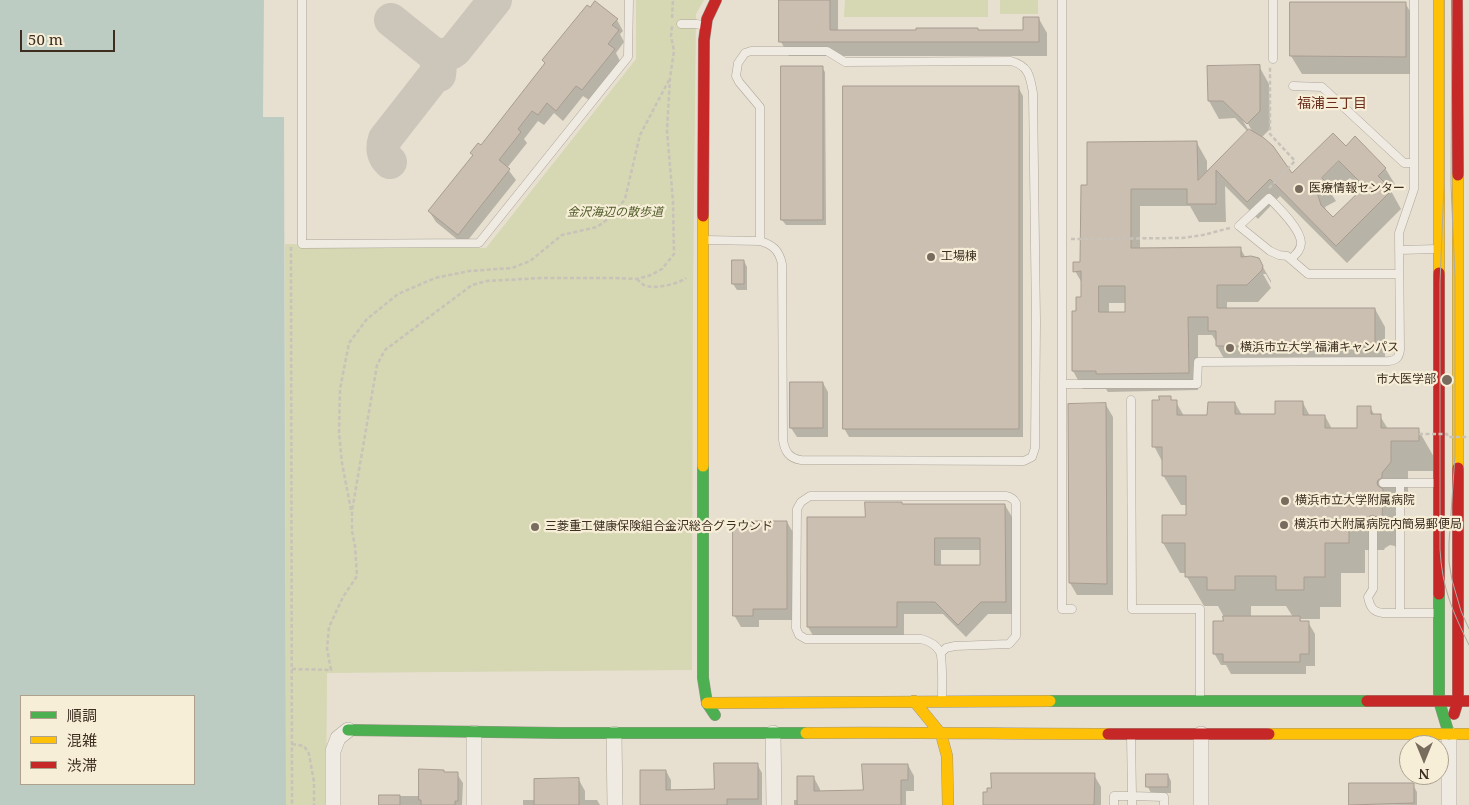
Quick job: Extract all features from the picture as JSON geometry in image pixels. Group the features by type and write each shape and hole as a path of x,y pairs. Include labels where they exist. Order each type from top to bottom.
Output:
{"street":[{"path":"705,706 711,678 707,240 708,27 710,9 716,0"},
{"path":"708,27 724,0"},
{"path":"1439,0 1439,701 1449,734 1449,805"},
{"path":"1449,734 1464,701 1457,0"},
{"path":"707,240 702,277 703,678 705,706 722,724 738,733"},
{"path":"705,706 914,701 1464,701"},
{"path":"914,701 941,734 947,756 948,805"},
{"path":"934,756 941,734 966,701"},
{"path":"679,733 695,722"},
{"path":"334,805 333,751 338,738 348,730 614,734 911,732 941,734 1469,734"},
{"path":"474,733 474,805"},
{"path":"774,733 774,805"},
{"path":"614,734 615,805"},
{"path":"1201,734 1201,805"}],"lane":[{"path":"302,0 302,244 479,243 628,57 629,0"},
{"path":"1062,0 1062,609 1072,609"},
{"path":"1273,0 1273,59"},
{"path":"1062,384 1198,384 1198,362 1394,360 1400,355 1399,233 1414,189 1414,0"},
{"path":"629,23 639,24"},
{"path":"681,24 697,24 708,27"},
{"path":"707,240 760,241 776,248 780,255 782,264 783,440 787,454 793,458 810,460 1024,461 1032,457 1035,448 1036,410 1033,92 1027,69 1019,63 1011,61 844,62 827,51 751,51 745,53 738,63 736,76 760,107 760,241"},
{"path":"1294,86 1322,87 1404,163 1414,163"},
{"path":"1291,259 1298,252 1301,243 1300,235 1269,198 1239,226 1270,251 1278,255 1287,256 1308,274 1399,274"},
{"path":"1399,250 1439,249"},
{"path":"1131,400 1132,609 1200,609 1200,701"},
{"path":"1383,484 1439,484"},
{"path":"1400,484 1400,613"},
{"path":"941,654 946,648 955,646 1009,644 1016,636 1015,501 1006,496 810,496 801,502 797,509 796,628 799,635 806,639 921,639 928,641 941,654 942,701"},
{"path":"1373,521 1373,589 1368,597 1372,609 1377,612 1439,613"},
{"path":"1131,733 1132,805"},
{"path":"1114,805 1114,796 1164,797 1164,805"}],"path":[{"path":"292,669 330,670 327,649 329,627 343,597 357,576 352,531 352,511 377,365 385,350 472,285 487,281 550,278 636,279 651,275 662,269 674,254 673,201 667,131 670,78 674,51 671,36 672,0"},
{"path":"1269,198 1269,188 1295,161 1270,134 1270,64 1273,59"},
{"path":"352,511 342,463 339,433 340,389 349,344 358,331 367,319 398,294 435,278 470,271 512,268 530,261 562,235 597,227 612,216 625,200 640,135 670,78"},
{"path":"1062,239 1182,238 1239,226"},
{"path":"291,247 292,805"},
{"path":"636,279 643,285 655,287 681,282 688,277 702,277"},
{"path":"1419,434 1447,434 1448,437 1469,437"},
{"path":"292,744 304,746 309,754 314,782 314,805"}],"green space":[{"name":"金沢海辺の散歩道","path":"636,0 704,0 696,14 692,670 327,673 326,805 286,805 285,244 486,248 636,59"},
{"path":"845,0 988,0 988,17 844,17"},
{"path":"1000,0 1038,0 1038,14 1000,14"}],"shaded area":[{"path":"0,0 264,0 263,117 284,117 286,805 0,805"}],"building":[{"path":"779,0 830,0 830,30 978,28 978,30 1023,30 1023,17 1039,17 1039,42 779,42"},
{"path":"595,1 618,19 612,25 619,30 608,44 615,49 582,90 576,86 556,111 547,103 538,115 532,111 518,129 521,132 499,160 510,169 458,235 428,211 473,155 470,153 478,143 481,145 545,63 542,60 587,5 590,7"},
{"path":"1290,2 1406,2 1406,57 1290,56"},
{"path":"1260,65 1260,111 1247,124 1223,101 1208,101 1207,66"},
{"path":"781,66 823,66 823,220 781,220"},
{"name":"工場棟","path":"843,86 1019,86 1019,429 843,429"},
{"path":"1249,129 1273,146 1292,173 1333,133 1346,146 1355,136 1386,168 1378,176 1392,190 1336,246 1270,179 1247,202 1216,170 1216,204 1187,204 1187,189 1131,189 1131,248 1241,247 1241,257 1251,256 1259,258 1263,266 1262,270 1247,285 1217,285 1217,308 1375,308 1375,346 1216,346 1216,331 1208,331 1208,317 1188,317 1189,373 1096,374 1096,371 1072,371 1072,311 1076,311 1076,297 1081,297 1081,271 1073,272 1073,262 1080,262 1081,185 1087,185 1087,142 1197,141 1198,180","holes":["1339,161 1359,181 1363,188 1333,217 1321,205 1316,189 1327,183 1322,178","1099,286 1125,286 1125,312 1099,312"]},
{"path":"732,260 744,260 744,284 732,284"},
{"path":"790,382 823,382 823,428 790,428"},
{"name":"横浜市立大学附属病院","path":"1159,396 1171,396 1171,400 1177,400 1177,415 1207,415 1208,402 1235,402 1235,414 1275,414 1275,401 1303,401 1303,415 1325,415 1325,428 1357,428 1357,406 1371,406 1371,414 1381,414 1381,428 1419,428 1419,441 1391,441 1391,462 1377,483 1383,489 1382,521 1379,521 1373,515 1367,521 1349,521 1349,543 1325,543 1325,577 1304,577 1304,590 1276,590 1276,576 1235,576 1235,590 1207,590 1207,577 1185,577 1185,543 1162,543 1162,515 1186,515 1186,476 1162,476 1162,447 1152,447 1152,400 1159,400"},
{"path":"1106,403 1107,584 1069,583 1068,404"},
{"path":"865,502 1005,504 1006,602 981,602 958,625 935,602 897,602 897,627 807,627 807,517 865,517","holes":["935,538 980,538 980,565 935,565"]},
{"path":"733,521 787,521 787,609 753,609 753,616 733,616"},
{"path":"1223,616 1300,616 1300,621 1309,621 1309,654 1300,654 1300,662 1223,662 1223,654 1213,654 1213,621 1223,621"},
{"path":"714,763 758,763 758,799 727,799 727,805 640,805 640,770 666,770 666,790 714,789"},
{"path":"862,764 908,764 908,780 901,780 901,805 797,805 797,776 814,776 814,791 863,790"},
{"path":"419,769 458,772 458,801 455,801 455,805 421,805 421,800 419,800"},
{"path":"991,773 1095,773 1094,805 983,805 983,792 987,792 987,788 991,788"},
{"path":"1146,774 1168,774 1168,787 1146,787"},
{"path":"579,778 579,805 534,805 534,779"},
{"path":"1349,783 1399,783 1399,785 1414,785 1414,803 1349,805"},
{"path":"379,795 400,795 400,805 379,805"}],"taxiway":[{"path":"434,54 445,55 455,50 495,0"},
{"path":"391,20 437,57 440,65 439,75"},
{"path":"390,162 384,152 385,139 435,75 438,66 434,54"}],"tram line":[{"path":"1444,0 1444,186 1440,282 1440,549 1443,576 1449,598 1469,645"},
{"path":"1452,0 1451,184 1455,278 1455,455 1449,562 1461,611 1469,629"}],"traffic: fast":[{"path":"703,466 703,678 707,703 715,715"},
{"path":"1439,594 1439,701 1449,734"},
{"path":"1050,701 1367,701"},
{"path":"348,730 559,733 806,733"}],"traffic: slow":[{"path":"1439,0 1439,273"},
{"path":"1458,175 1458,468"},
{"path":"703,216 703,466"},
{"path":"914,701 941,734 947,756 948,805"},
{"path":"707,703 1050,701"},
{"path":"806,733 1108,734"},
{"path":"1269,734 1469,734"}],"traffic: jam":[{"path":"703,216 704,40 707,19 716,0"},
{"path":"1457,0 1458,175"},
{"path":"1439,273 1439,594"},
{"path":"1454,714 1458,701 1458,468"},
{"path":"1367,701 1469,701"},
{"path":"1108,734 1269,734"}],"place":[{"name":"医療情報センター","path":"1299,189"},
{"name":"工場棟","path":"931,257"},
{"name":"横浜市立大学 福浦キャンパス","path":"1230,348"},
{"name":"市大医学部","path":"1447,380"},
{"name":"横浜市立大学附属病院","path":"1285,501"},
{"name":"横浜市大附属病院内簡易郵便局","path":"1284,525"},
{"name":"三菱重工健康保険組合金沢総合グラウンド","path":"535,527"}],"district":[{"name":"福浦三丁目","path":"1332,104"}]}
